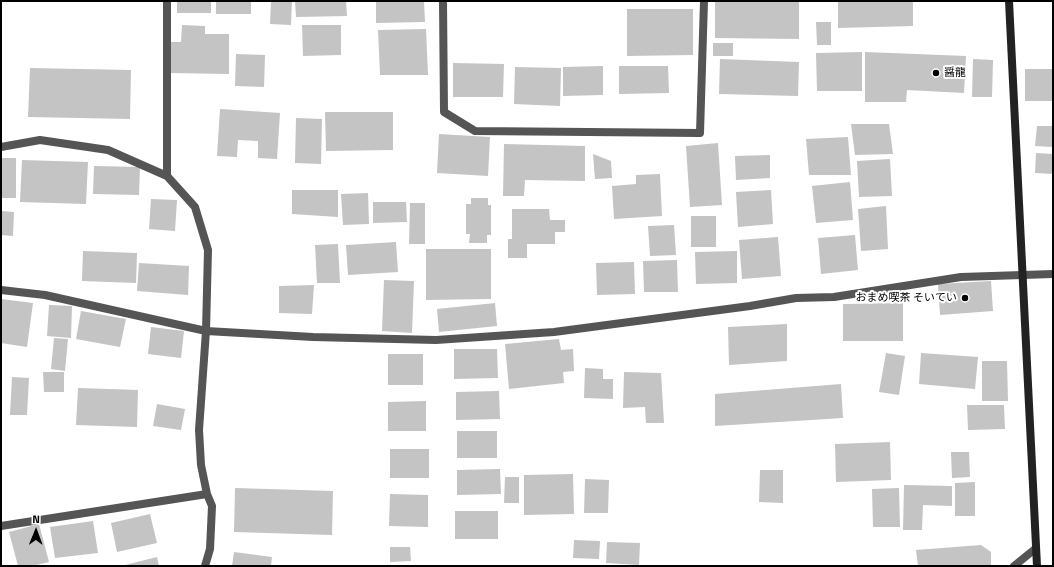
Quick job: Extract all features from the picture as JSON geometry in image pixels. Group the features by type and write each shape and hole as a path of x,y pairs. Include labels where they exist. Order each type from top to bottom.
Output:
{"street":[{"path":"167,1 168,176"},
{"path":"443,1 444,112 475,131 700,133 704,1"},
{"path":"1009,1 1035,549 1037,565"},
{"path":"1,147 40,140 108,150 168,176 195,207 208,250 206,331 198,430 201,465 207,494 212,506 210,549 205,566"},
{"path":"1,290 45,295 206,331 313,337 436,340 554,332 750,306 796,298 834,297 960,277 1053,274"},
{"path":"1,526 207,494"},
{"path":"1014,566 1035,549"}],"building":[{"path":"177,1 211,1 211,13 177,13"},
{"path":"216,1 251,1 251,14 216,14"},
{"path":"271,1 292,1 291,25 270,24"},
{"path":"295,1 346,1 347,16 296,17"},
{"path":"376,1 424,1 425,22 376,23"},
{"path":"715,1 799,1 799,39 715,38"},
{"path":"838,1 913,1 913,26 838,28"},
{"path":"627,9 693,9 693,55 627,56"},
{"path":"816,22 831,22 831,45 817,45"},
{"path":"182,25 205,26 205,34 229,34 229,74 170,73 170,42 181,42"},
{"path":"302,25 341,25 341,55 303,56"},
{"path":"426,29 428,75 380,75 378,30"},
{"path":"713,43 733,43 733,56 713,56"},
{"path":"862,52 862,91 817,91 816,53"},
{"path":"865,52 966,56 964,93 907,90 906,102 865,102"},
{"path":"236,54 265,55 264,87 235,86"},
{"path":"720,59 799,62 798,96 719,94"},
{"path":"973,59 993,60 992,97 972,97"},
{"path":"453,63 504,64 503,97 453,97"},
{"path":"603,66 603,95 563,96 563,67"},
{"path":"619,66 668,66 669,93 619,94"},
{"path":"515,67 561,68 560,106 514,104"},
{"path":"30,68 131,70 130,119 28,117"},
{"path":"1025,69 1053,69 1053,101 1025,101"},
{"path":"220,109 280,113 277,159 258,158 258,141 238,140 237,157 217,156"},
{"path":"325,112 393,112 393,150 326,151"},
{"path":"296,118 322,119 321,164 295,163"},
{"path":"851,124 889,124 893,154 855,155"},
{"path":"1037,126 1053,126 1053,147 1035,146"},
{"path":"439,134 490,137 488,176 437,173"},
{"path":"848,137 851,175 809,175 806,139"},
{"path":"718,143 722,205 690,207 686,146"},
{"path":"504,144 585,146 585,181 525,180 524,196 503,196"},
{"path":"1036,153 1053,154 1053,174 1035,173"},
{"path":"593,154 611,161 612,178 595,179"},
{"path":"770,155 770,178 736,180 735,156"},
{"path":"1,158 16,158 16,198 1,198"},
{"path":"890,159 892,196 859,197 857,161"},
{"path":"22,160 88,162 86,204 20,202"},
{"path":"94,166 140,167 139,195 93,194"},
{"path":"660,174 662,216 614,219 612,186 636,184 636,175"},
{"path":"850,182 853,220 816,223 812,186"},
{"path":"292,190 338,190 338,217 292,214"},
{"path":"771,190 773,224 738,227 736,192"},
{"path":"368,193 369,224 343,225 341,194"},
{"path":"471,198 488,198 488,205 491,205 491,235 487,235 487,243 469,243 470,234 466,234 466,204 471,204"},
{"path":"151,199 177,200 175,231 149,229"},
{"path":"373,202 406,202 407,222 373,223"},
{"path":"410,203 425,203 425,244 409,244"},
{"path":"886,206 888,249 861,251 858,209"},
{"path":"512,209 549,209 550,220 565,220 565,232 555,232 555,244 527,244 527,258 508,258 508,239 512,239"},
{"path":"1,211 14,212 13,236 1,235"},
{"path":"691,216 716,216 716,247 691,247"},
{"path":"674,225 676,255 650,256 648,226"},
{"path":"855,235 858,270 821,274 818,238"},
{"path":"778,237 781,276 742,279 739,240"},
{"path":"396,242 398,272 348,275 346,245"},
{"path":"338,244 340,283 317,283 315,245"},
{"path":"426,249 491,249 491,299 426,300"},
{"path":"83,251 137,253 136,283 82,281"},
{"path":"737,251 737,283 696,284 695,252"},
{"path":"677,260 678,292 644,292 643,261"},
{"path":"634,262 635,294 597,295 596,263"},
{"path":"139,263 189,266 188,295 137,291"},
{"path":"384,280 414,281 412,333 382,331"},
{"name":"おまめ喫茶 そいてい","path":"991,281 993,311 940,315 938,284"},
{"path":"314,285 312,314 279,313 279,286"},
{"path":"1,299 33,303 27,347 1,343"},
{"path":"495,303 497,326 439,332 437,309"},
{"path":"903,303 903,341 843,341 843,304"},
{"path":"49,305 72,306 71,338 47,336"},
{"path":"81,311 126,319 120,347 76,339"},
{"path":"787,324 787,361 729,365 728,327"},
{"path":"151,327 184,331 181,358 148,354"},
{"path":"54,338 68,339 65,371 51,369"},
{"path":"559,339 561,350 573,349 574,371 563,372 564,383 509,389 505,344"},
{"path":"454,349 497,349 498,378 454,379"},
{"path":"886,353 905,356 899,395 879,392"},
{"path":"921,353 978,357 975,389 919,384"},
{"path":"388,354 423,354 423,385 388,385"},
{"path":"982,361 1007,361 1008,401 982,401"},
{"path":"585,368 603,369 603,379 613,379 613,399 584,398"},
{"path":"43,372 64,372 64,392 44,392"},
{"path":"624,372 661,373 664,423 646,423 645,407 623,408"},
{"path":"12,377 29,378 27,415 10,415"},
{"path":"841,384 843,418 715,426 715,394"},
{"path":"78,388 138,390 137,427 76,425"},
{"path":"499,391 500,419 456,420 456,392"},
{"path":"426,401 426,431 388,431 388,402"},
{"path":"157,404 185,409 181,430 153,426"},
{"path":"967,405 1004,405 1005,429 968,430"},
{"path":"457,431 497,431 497,458 457,458"},
{"path":"890,442 891,480 836,482 835,444"},
{"path":"390,449 429,449 429,478 390,478"},
{"path":"951,452 969,452 970,477 952,478"},
{"path":"500,469 501,494 457,495 457,470"},
{"path":"760,470 783,470 783,503 759,502"},
{"path":"573,474 574,514 524,515 524,475"},
{"path":"505,477 519,477 519,503 504,503"},
{"path":"585,479 609,480 608,513 584,513"},
{"path":"975,482 975,516 955,516 955,483"},
{"path":"904,485 952,486 952,506 923,505 922,530 903,530"},
{"path":"235,488 333,491 332,535 234,532"},
{"path":"899,488 900,527 873,527 872,489"},
{"path":"390,494 428,495 428,527 389,526"},
{"path":"455,511 498,511 498,539 455,539"},
{"path":"150,514 157,543 117,552 111,523"},
{"path":"93,521 98,553 55,558 50,527"},
{"path":"39,524 49,562 32,566 18,566 9,532"},
{"path":"574,540 600,541 599,559 573,558"},
{"path":"607,542 640,543 639,565 606,563"},
{"path":"981,545 991,552 991,566 918,566 916,550"},
{"path":"390,547 410,547 411,561 390,562"},
{"path":"234,552 272,557 271,566 232,566"},
{"path":"157,557 159,566 125,566 125,565"}],"place":[{"name":"醤龍","path":"936,73"},
{"name":"おまめ喫茶 そいてい","path":"965,298"}]}
